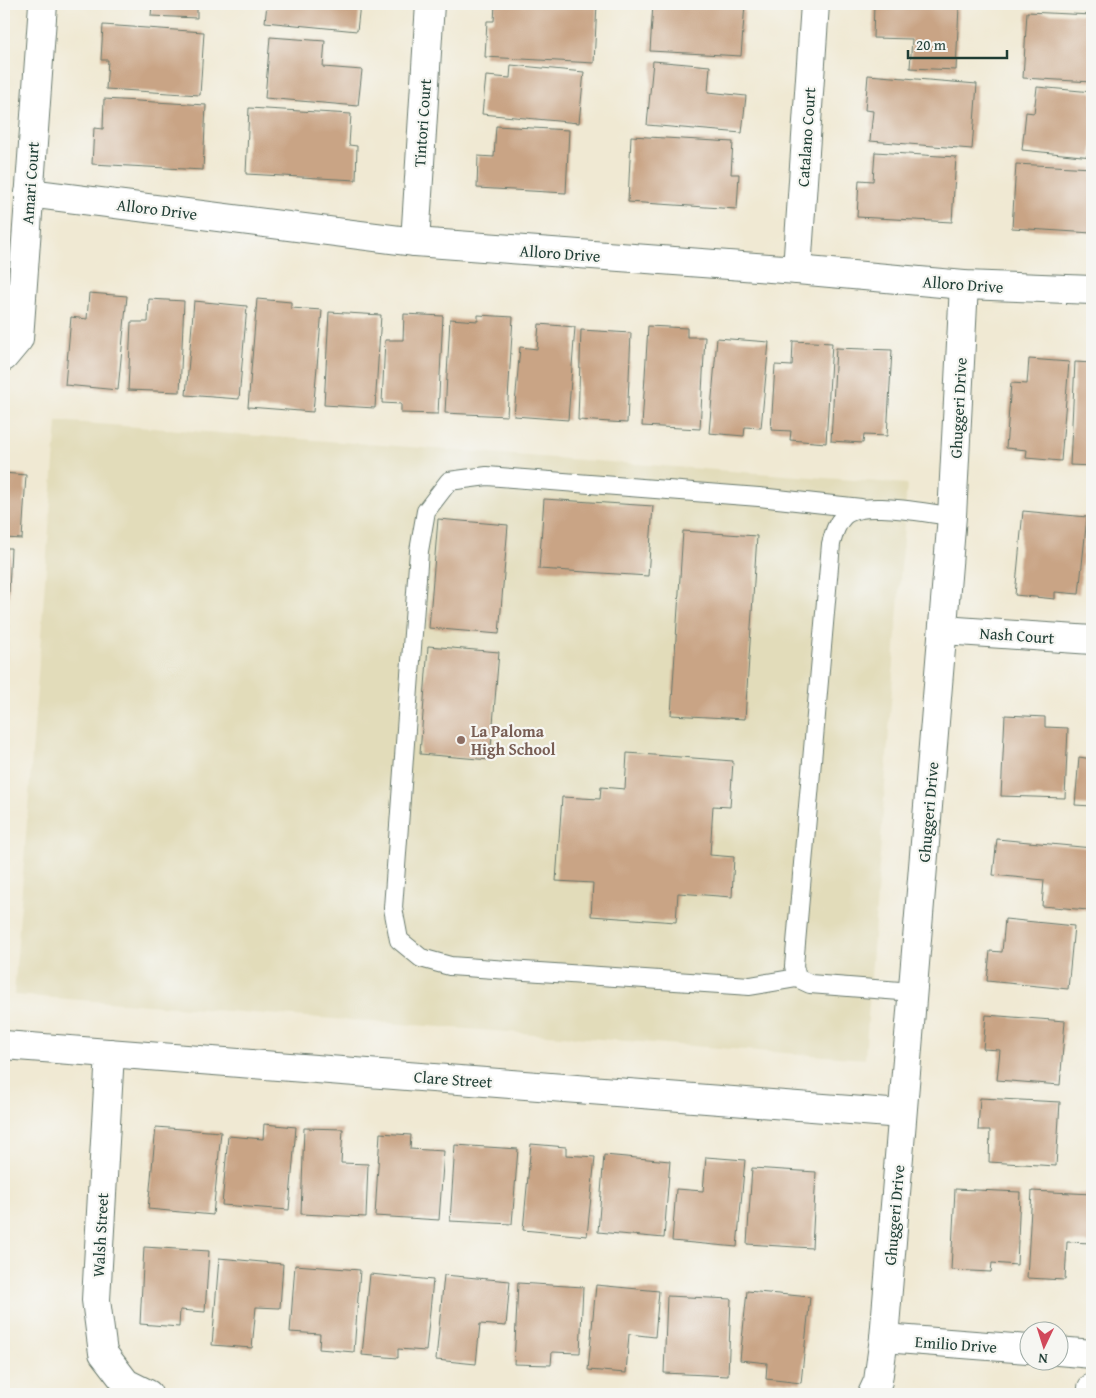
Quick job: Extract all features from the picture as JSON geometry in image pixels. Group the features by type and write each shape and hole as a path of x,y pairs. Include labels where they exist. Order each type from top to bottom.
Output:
{"street":[{"name":"Amari Court","path":"4,357 19,338 43,4"},
{"name":"Tintori Court","path":"415,242 430,4"},
{"name":"Catalano Court","path":"797,270 815,4"},
{"name":"Alloro Drive","path":"29,193 415,242 797,270 964,285 1092,290"},
{"name":"Ghuggeri Drive","path":"884,1338 952,516 964,285"},
{"name":"Nash Court","path":"943,630 1092,640"},
{"name":"Clare Street","path":"4,1045 902,1114"},
{"name":"Walsh Street","path":"110,1054 96,1300 103,1353 126,1383 148,1394"},
{"name":"Emilio Drive","path":"884,1338 1018,1348"},
{"path":"872,1394 878,1381 884,1338"},
{"path":"1068,1353 1092,1354"},
{"path":"1092,1388 1092,1394"}],"lane":[{"path":"913,992 840,988 810,984 797,978 750,986 450,966 420,958 399,940 393,908 419,551 426,512 450,481 487,476 759,497 952,516"},
{"path":"797,978 794,966 831,544 835,528 846,514 861,508"}],"shaded area":[{"name":"La Paloma High School","path":"57,421 907,484 865,1059 14,995"}],"building":[{"path":"152,4 197,4 197,18 151,16"},
{"path":"267,4 360,4 357,31 265,22"},
{"path":"495,4 597,4 594,63 485,57 487,21 494,21"},
{"path":"653,4 745,4 741,56 650,51"},
{"path":"874,4 959,6 956,70 910,68 912,39 873,38"},
{"path":"1027,12 1092,15 1092,82 1023,78"},
{"path":"103,25 204,32 200,95 106,89 108,60 101,60"},
{"path":"270,37 325,41 323,67 362,70 358,106 265,98"},
{"path":"653,61 710,66 708,92 746,96 742,133 647,125"},
{"path":"511,65 584,72 579,123 482,114 486,76 510,78"},
{"path":"868,75 977,84 972,149 870,141 873,111 865,110"},
{"path":"1037,87 1092,92 1092,157 1022,150 1026,112 1034,113"},
{"path":"104,99 206,105 203,170 92,164 94,128 103,129"},
{"path":"249,108 351,114 349,145 357,146 356,180 246,174"},
{"path":"496,126 569,130 566,193 477,188 478,156 494,157"},
{"path":"631,136 733,142 731,174 739,174 737,209 628,202"},
{"path":"875,152 956,157 952,222 857,217 859,180 873,181"},
{"path":"1016,164 1092,168 1092,233 1012,228"},
{"path":"89,293 127,296 118,390 65,385 71,317 87,319"},
{"path":"149,299 184,301 180,392 128,390 131,322 148,322"},
{"path":"257,299 291,302 291,308 322,310 313,412 248,407"},
{"path":"194,301 247,306 239,399 186,395"},
{"path":"329,312 381,315 375,408 324,405"},
{"path":"404,314 443,316 438,414 401,413 401,404 382,403 385,340 403,340"},
{"path":"478,315 513,317 507,416 445,413 450,319 478,321"},
{"path":"539,324 575,327 568,420 514,416 520,347 537,349"},
{"path":"648,326 687,328 687,337 705,337 700,429 642,426"},
{"path":"581,330 631,333 627,423 578,420"},
{"path":"717,338 769,342 761,428 745,427 744,436 709,433"},
{"path":"793,341 832,343 826,443 790,440 791,431 771,430 775,365 792,366"},
{"path":"836,348 892,350 887,436 864,435 863,443 831,441"},
{"path":"1029,359 1069,362 1061,461 1026,458 1027,450 1006,448 1011,383 1027,384"},
{"path":"1075,362 1092,363 1092,466 1070,465"},
{"path":"4,473 26,475 22,539 4,538"},
{"path":"544,499 653,506 648,576 539,569"},
{"path":"1023,511 1087,517 1079,594 1055,592 1055,599 1015,595"},
{"path":"438,519 508,525 499,634 429,628"},
{"path":"683,531 757,536 745,719 671,715"},
{"path":"4,548 11,548 8,612 4,612"},
{"path":"4,624 9,625 5,676 4,676"},
{"path":"428,646 499,652 490,760 420,754"},
{"path":"1005,715 1045,717 1045,727 1068,728 1065,798 1001,796"},
{"path":"627,753 733,761 730,807 713,806 710,855 734,857 732,897 678,893 676,922 591,916 593,883 556,881 562,797 600,799 601,787 625,789"},
{"path":"1079,757 1092,759 1092,806 1075,805"},
{"path":"997,839 1092,848 1088,910 1042,906 1044,880 993,875"},
{"path":"1005,919 1074,926 1068,989 987,981 990,951 1002,952"},
{"path":"986,1015 1065,1021 1060,1085 997,1080 1000,1050 983,1049"},
{"path":"980,1098 1060,1102 1056,1166 989,1162 990,1130 978,1130"},
{"path":"264,1124 296,1127 289,1210 222,1205 228,1136 263,1139"},
{"path":"156,1127 221,1132 213,1215 148,1209"},
{"path":"304,1128 343,1129 341,1163 368,1164 366,1217 301,1214"},
{"path":"380,1133 411,1135 410,1149 444,1151 439,1220 375,1216"},
{"path":"531,1144 566,1147 566,1155 595,1157 587,1236 523,1230"},
{"path":"455,1145 518,1149 512,1224 450,1221"},
{"path":"604,1155 670,1161 664,1238 598,1232"},
{"path":"706,1157 745,1160 737,1247 672,1241 676,1189 703,1191"},
{"path":"752,1168 816,1172 812,1248 747,1244"},
{"path":"955,1189 1020,1192 1017,1265 992,1263 991,1272 951,1270"},
{"path":"1032,1191 1092,1194 1092,1243 1067,1242 1065,1280 1027,1278"},
{"path":"144,1247 209,1251 205,1312 180,1310 179,1327 140,1324"},
{"path":"219,1258 283,1264 280,1308 256,1307 252,1348 212,1345"},
{"path":"295,1265 360,1270 354,1352 319,1349 320,1334 290,1332"},
{"path":"370,1274 433,1280 426,1351 398,1349 398,1358 362,1355"},
{"path":"444,1275 510,1281 506,1326 480,1324 476,1364 436,1360"},
{"path":"518,1283 583,1287 580,1353 552,1352 551,1365 514,1364"},
{"path":"596,1285 659,1291 655,1337 629,1334 626,1373 588,1370"},
{"path":"747,1291 810,1297 801,1383 766,1379 767,1363 740,1360"},
{"path":"667,1296 731,1299 728,1376 664,1373"}],"place":[{"name":"La Paloma High School","path":"461,740"}]}
